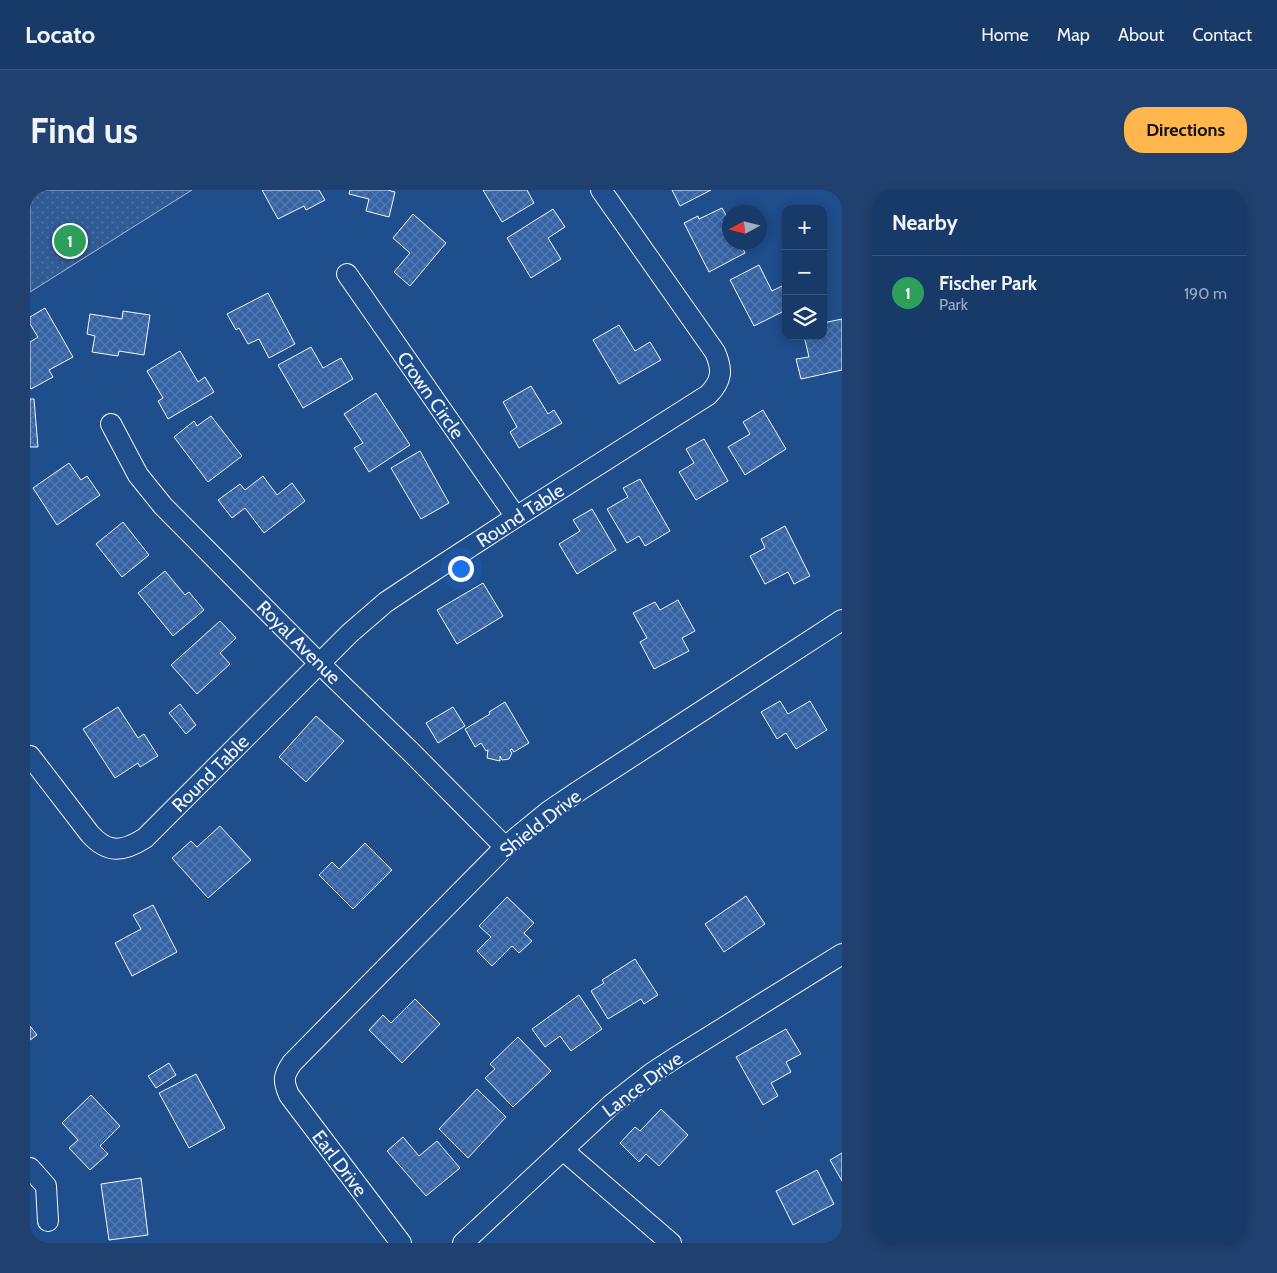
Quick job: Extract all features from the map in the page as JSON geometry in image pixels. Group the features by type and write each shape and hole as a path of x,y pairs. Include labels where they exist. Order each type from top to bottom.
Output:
{"street":[{"name":"Round Table","path":"30,756 97,842 105,847 116,849 126,848 145,838 350,633 386,602 708,395 716,387 720,375 719,362 715,352 601,190"},
{"name":"Crown Circle","path":"347,274 516,517"},
{"name":"Royal Avenue","path":"111,424 138,474 163,506 505,847"},
{"name":"Shield Drive","path":"284,1080 287,1070 292,1063 505,847 549,811 574,794 842,620"},
{"name":"Lance Drive","path":"464,1243 611,1105 652,1073 842,954"},
{"name":"Earl Drive","path":"284,1080 286,1088 295,1104 401,1243"},
{"path":"563,1150 671,1243"},
{"path":"30,1168 46,1186 48,1221"}],"shaded area":[{"path":"30,190 192,190 30,292"}],"building":[{"path":"262,190 319,190 325,200 306,210 304,206 278,219"},
{"path":"350,190 388,190 395,192 389,217 366,211 369,199 349,194"},
{"path":"483,190 527,190 534,203 502,222"},
{"path":"672,190 711,190 680,206"},
{"path":"722,208 722,250 744,250 745,253 709,272 684,223 698,216 699,219"},
{"path":"553,209 565,227 548,238 561,259 531,278 507,238"},
{"path":"413,214 446,243 410,286 394,272 410,253 393,238"},
{"path":"759,265 772,291 782,286 782,312 754,326 730,280"},
{"path":"268,293 295,344 269,358 259,339 248,344 239,328 236,330 227,314"},
{"path":"45,308 73,357 49,370 53,377 31,389 30,342 38,337 30,324 30,317"},
{"path":"123,311 150,315 144,355 119,351 118,356 92,352 95,336 87,334 90,314 122,319"},
{"path":"842,319 842,370 801,379 796,359 809,357 805,340 827,340 827,322"},
{"path":"619,325 635,351 650,342 661,360 619,384 593,340"},
{"path":"311,347 323,368 341,358 353,379 303,408 278,365"},
{"path":"180,351 198,382 205,377 214,392 168,419 158,401 163,398 147,371"},
{"path":"531,386 548,414 554,410 562,423 519,448 510,432 517,427 503,402"},
{"path":"376,393 410,445 369,472 354,448 363,443 344,414"},
{"path":"30,399 34,399 38,447 30,447"},
{"path":"763,410 786,449 745,475 728,447 750,434 743,422"},
{"path":"211,416 242,456 208,482 174,437 194,421 197,426"},
{"path":"704,439 728,481 696,500 679,472 694,463 686,449"},
{"path":"420,451 449,503 421,519 391,468"},
{"path":"69,463 81,480 87,476 100,495 57,525 33,488"},
{"path":"263,476 277,495 292,483 305,501 264,533 245,508 232,518 218,500 240,484 245,490"},
{"path":"640,479 670,531 645,546 639,536 627,543 607,509 628,497 623,488"},
{"path":"592,509 616,550 577,574 559,544 580,531 573,520"},
{"path":"123,522 149,555 122,577 96,544"},
{"path":"785,526 810,576 794,584 788,572 765,584 750,556 765,548 761,539"},
{"path":"165,571 185,595 189,592 204,610 173,636 138,593"},
{"path":"483,583 503,616 457,644 437,610"},
{"path":"678,600 695,631 682,638 689,651 654,669 640,642 647,638 633,613 655,602 660,610"},
{"path":"220,621 236,638 220,653 230,664 197,694 171,665"},
{"path":"780,701 788,714 810,701 827,730 796,749 786,733 777,739 761,712"},
{"path":"505,702 529,743 514,752 512,749 510,750 512,753 509,759 502,760 500,756 500,761 487,758 488,750 486,751 481,743 475,747 465,729 490,714 489,712"},
{"path":"180,704 196,725 186,734 169,713"},
{"path":"118,707 138,738 144,734 158,756 140,767 138,763 115,778 83,729"},
{"path":"453,707 465,726 438,743 426,723"},
{"path":"316,716 344,741 306,782 279,757"},
{"path":"220,826 251,860 208,898 172,858 191,841 197,847"},
{"path":"365,843 392,870 353,909 319,875 332,862 339,869"},
{"path":"746,896 765,924 724,952 705,924"},
{"path":"507,897 534,923 524,933 532,941 519,953 512,946 492,966 477,951 491,937 479,926"},
{"path":"153,905 177,952 132,976 115,943 141,929 133,915"},
{"path":"635,959 658,995 644,1004 641,999 608,1019 591,991 604,983 602,980"},
{"path":"579,995 602,1029 571,1051 560,1036 545,1047 532,1029"},
{"path":"415,999 440,1024 402,1063 369,1030 383,1015 391,1023"},
{"path":"30,1026 37,1035 30,1040"},
{"path":"786,1029 801,1054 786,1062 791,1072 771,1083 778,1096 763,1105 736,1057"},
{"path":"518,1037 551,1071 513,1107 485,1078 495,1069 490,1064"},
{"path":"169,1063 176,1075 156,1088 148,1076"},
{"path":"196,1074 225,1128 189,1148 159,1093"},
{"path":"477,1089 506,1117 468,1158 439,1129"},
{"path":"91,1095 120,1126 100,1146 108,1154 90,1170 69,1148 78,1140 62,1123"},
{"path":"661,1109 688,1135 659,1166 646,1154 639,1162 620,1143 635,1127 640,1131"},
{"path":"403,1137 419,1156 437,1141 460,1168 426,1196 387,1151"},
{"path":"842,1153 842,1181 830,1160"},
{"path":"817,1170 834,1204 793,1225 776,1191"},
{"path":"141,1178 148,1235 109,1240 101,1184"}],"place":[{"name":"Fischer Park","path":"70,241"}]}
